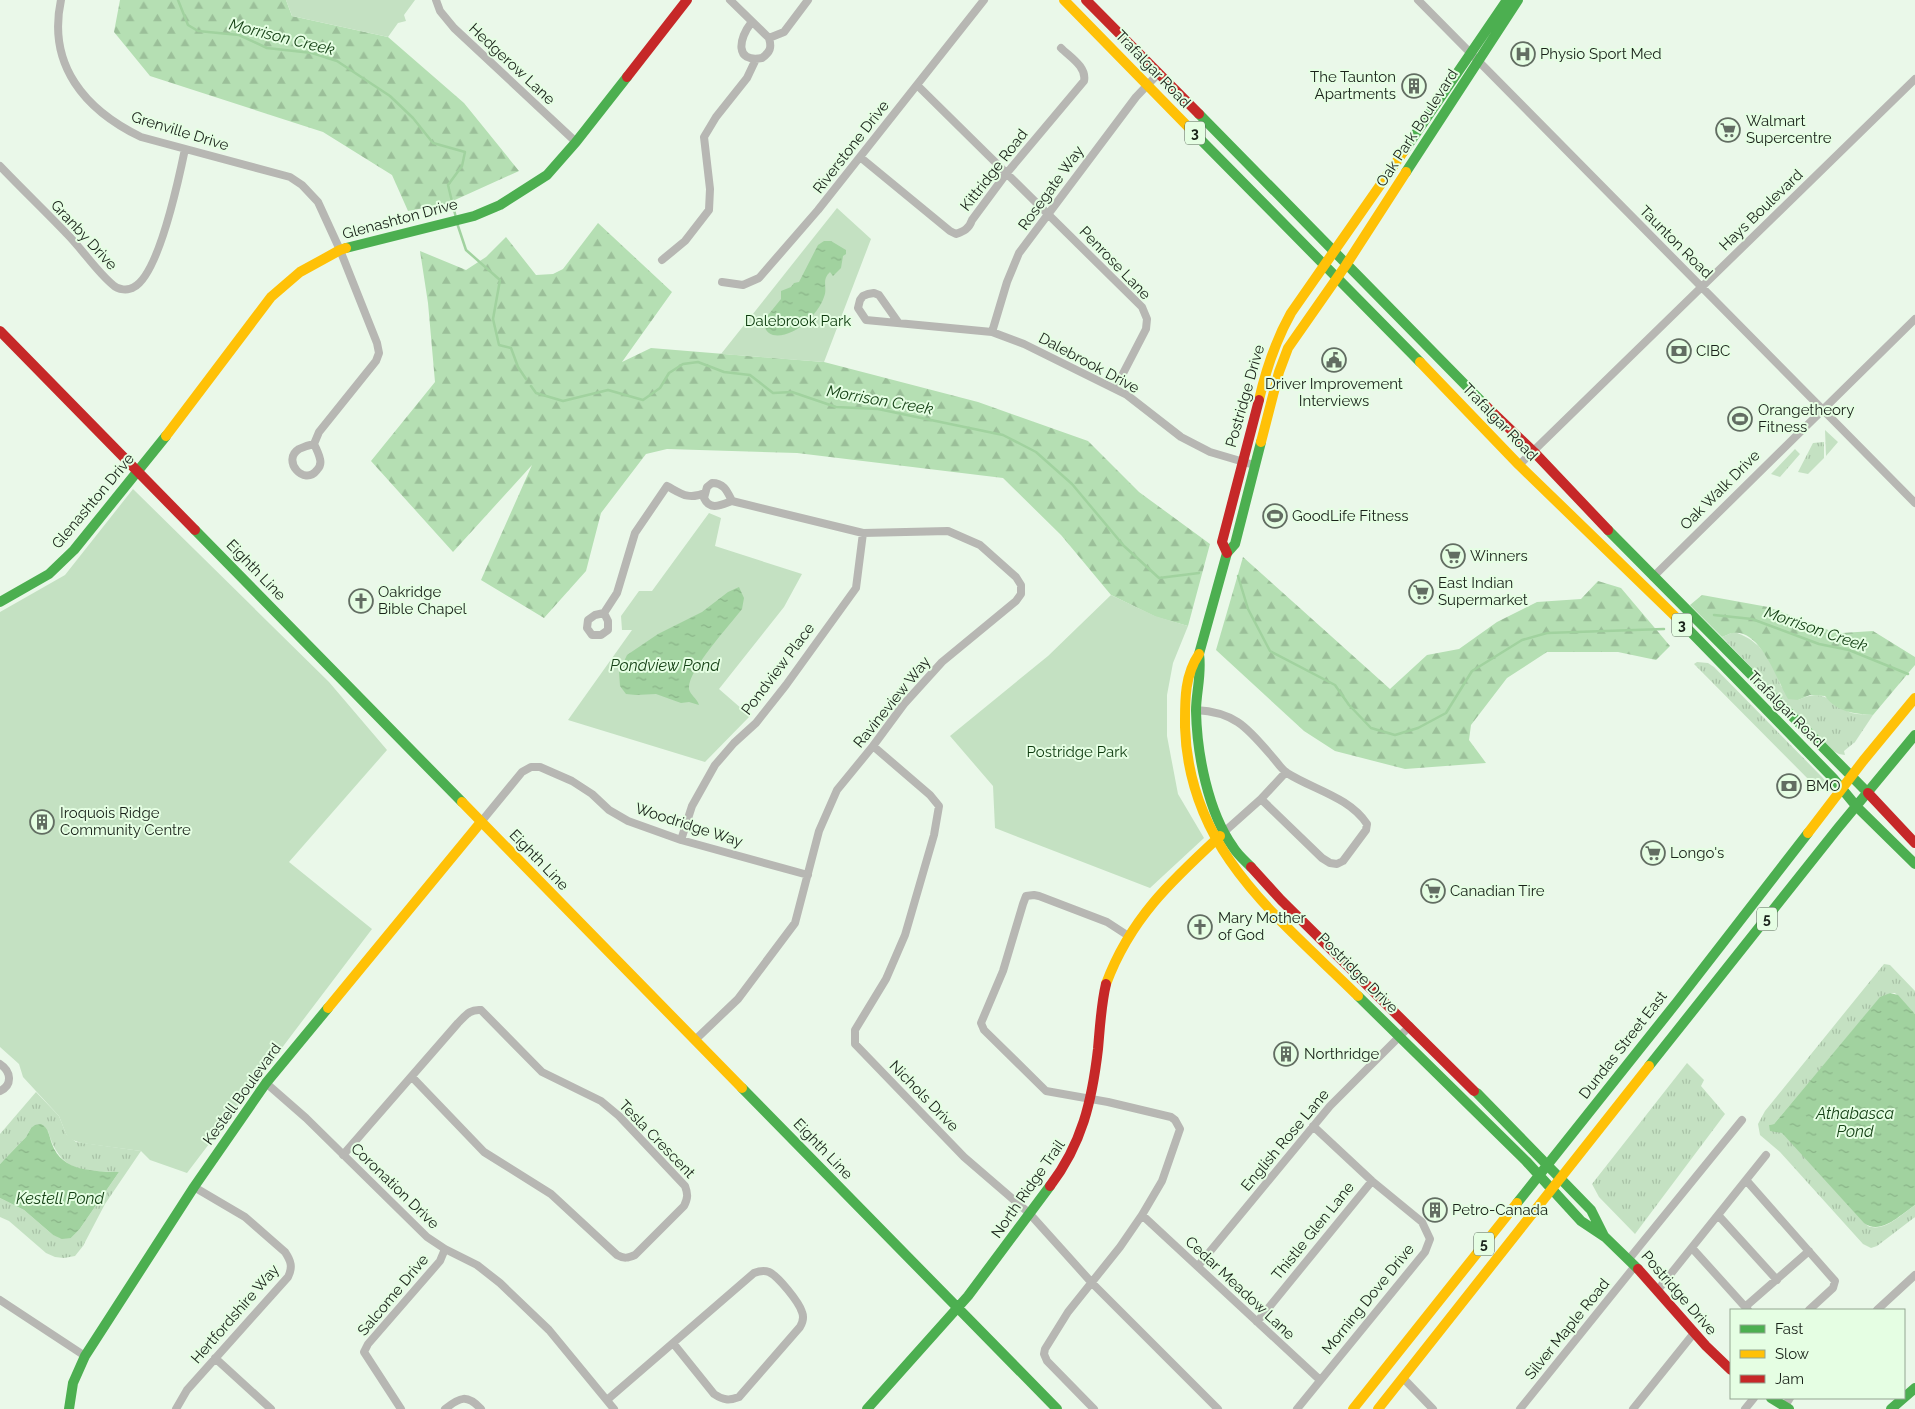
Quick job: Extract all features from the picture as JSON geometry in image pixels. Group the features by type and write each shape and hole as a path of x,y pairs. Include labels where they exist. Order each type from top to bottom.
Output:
{"street":[{"name":"Grenville Drive","path":"61,0 57,23 66,69 77,88 92,104 121,127 141,137 290,177 302,185 318,202 340,250 377,343 379,353 376,361 319,432 314,444"},
{"name":"Hedgerow Lane","path":"436,0 440,11 454,28 576,142"},
{"name":"Glenashton Drive","path":"0,602 48,574 74,550 138,472 271,297 300,272 340,250 474,216 500,205 547,174 576,142 687,0"},
{"path":"730,0 751,22 763,30 768,38 771,45 769,52 762,58 750,58 744,55 741,48 741,40 751,22"},
{"path":"768,38 784,32 808,0"},
{"name":"Riverstone Drive","path":"722,282 743,285 758,278 818,210 984,0"},
{"name":"Trafalgar Road","path":"1064,0 1341,271 1534,452 1653,576 1852,776 1915,843"},
{"name":"Trafalgar Road","path":"1086,0 1158,74 1519,465 1658,599 1842,788 1857,807 1915,864"},
{"name":"Taunton Road","path":"1418,0 1915,503"},
{"name":"Oak Park Boulevard","path":"1341,271 1475,58 1506,0"},
{"name":"Oak Park Boulevard","path":"1330,260 1518,0"},
{"name":"Kittridge Road","path":"860,158 956,234 963,232 970,226 972,220 1006,174 1084,81 1083,70 1061,48"},
{"path":"662,260 685,241 709,210 710,188 704,137 716,116 748,78 756,59"},
{"name":"Rosegate Way","path":"992,332 1007,282 1019,254 1136,97 1158,74"},
{"name":"Hays Boulevard","path":"1519,465 1915,78"},
{"name":"Penrose Lane","path":"917,85 1142,307 1147,319 1146,329 1116,389"},
{"name":"Granby Drive","path":"0,166 67,234 113,286 127,289 134,288 145,277 153,262 162,239 185,149"},
{"name":"Postridge Drive","path":"1227,554 1222,542 1266,371 1274,347 1291,313 1330,260"},
{"name":"Postridge Drive","path":"1341,271 1303,324 1285,354 1254,464 1235,544 1227,554 1199,654 1191,667 1185,697 1186,754 1192,782 1215,841 1238,875 1258,898 1400,1036 1581,1221 1605,1237 1632,1263 1694,1333 1730,1369"},
{"name":"Dalebrook Drive","path":"898,322 879,295 874,293 862,296 858,308 866,320 992,332 1024,344 1127,395 1181,437 1210,452 1254,464"},
{"name":"Oak Walk Drive","path":"1653,576 1915,319"},
{"name":"Eighth Line","path":"0,331 1057,1409"},
{"path":"604,613 616,593 635,533 667,486 689,497 705,493 707,487 712,483 718,483 724,486 732,501"},
{"name":"Ravineview Way","path":"695,1040 738,999 795,923 820,831 837,790 904,704 942,662 1016,601 1021,594 1021,585 1016,577 980,545 948,531 863,533 732,501 718,506 711,506 706,503 705,493"},
{"name":"Pondview Place","path":"681,840 692,806 715,765 734,743 756,723 856,588 863,533"},
{"name":"Postridge Drive","path":"1199,654 1201,666 1196,710 1200,755 1205,781 1224,832 1233,848 1254,872 1476,1092 1591,1210 1605,1237"},
{"name":"Dundas Street East","path":"1353,1409 1692,983 1842,788 1915,698"},
{"path":"1196,710 1208,710 1229,716 1247,728 1286,772 1350,806 1364,819 1367,824 1366,830 1343,861 1337,864 1330,863 1322,858 1261,799"},
{"name":"5","path":"1378,1409 1827,842 1915,735"},
{"name":"Nichols Drive","path":"873,746 930,795 939,806 934,835 905,935 886,979 855,1030 854,1044 964,1157 1029,1213 1092,1283 1218,1409"},
{"name":"Woodridge Way","path":"481,822 522,772 531,767 540,766 572,781 592,794 609,810 628,821 681,840 808,875"},
{"path":"1224,832 1261,799 1286,772"},
{"name":"Kestell Boulevard","path":"69,1409 73,1383 85,1356 194,1187 266,1083 481,822"},
{"name":"North Ridge Trail","path":"867,1409 957,1309 1012,1240 1029,1213 1064,1168 1074,1151 1088,1117 1104,992 1110,971 1127,935 1148,907 1224,832"},
{"path":"1094,1409 1047,1361 1044,1354 1047,1344 1068,1312 1142,1215 1162,1181 1179,1133 1178,1124 1171,1117 1043,1090 984,1030 982,1020 1003,972 1026,896 1034,894 1107,922 1127,935"},
{"name":"Tesla Crescent","path":"343,1155 469,1012 474,1009 481,1010 542,1072 601,1101 619,1116 685,1186 688,1200 635,1255 622,1258 616,1255 552,1194 484,1152 412,1077"},
{"name":"English Rose Lane","path":"1198,1266 1330,1106 1410,1026"},
{"path":"0,1064 6,1069 9,1078 6,1088 0,1091"},
{"name":"Coronation Drive","path":"266,1083 306,1118 427,1237 477,1264 500,1283 549,1330 614,1409"},
{"name":"Silver Maple Road","path":"1520,1409 1742,1120"},
{"name":"Morning Dove Drive","path":"1297,1409 1425,1252 1430,1240 1429,1234 1422,1222 1372,1181 1313,1126"},
{"path":"1657,1291 1766,1154"},
{"path":"1746,1180 1833,1277 1834,1288 1810,1309"},
{"name":"Thistle Glen Lane","path":"1257,1322 1372,1181"},
{"name":"Hertfordshire Way","path":"176,1409 187,1390 288,1277 291,1270 290,1259 244,1217 194,1187"},
{"name":"Cedar Meadow Lane","path":"1142,1215 1320,1380"},
{"path":"1718,1215 1777,1280"},
{"name":"Salcome Drive","path":"400,1409 364,1352 368,1344 440,1261 445,1248"},
{"path":"1692,1248 1746,1309 1809,1251"},
{"path":"607,1400 754,1273 767,1271 774,1275 797,1302 803,1313 803,1321 800,1327 739,1397 730,1400 722,1399 714,1394 673,1343"},
{"path":"1878,1309 1915,1275"},
{"path":"0,1300 85,1356"},
{"path":"1633,1409 1694,1333"},
{"path":"215,1358 271,1409"},
{"path":"1403,1378 1433,1409"},
{"path":"1905,1397 1915,1388"},
{"path":"445,1409 458,1400 466,1398 473,1401 481,1409"},
{"path":"1745,1409 1753,1399"},
{"path":"1774,1399 1788,1404"},
{"path":"1891,1409 1902,1399"}],"green space":[{"path":"120,0 286,0 292,16 388,37 464,103 519,171 446,204 408,211 392,175 323,132 150,76 114,32"},
{"path":"286,0 415,0 404,15 406,21 398,23 388,37 292,16"},
{"name":"Dalebrook Park","path":"837,208 871,239 824,362 721,354"},
{"path":"598,223 672,292 622,362 651,348 824,362 978,402 1088,441 1139,492 1210,544 1188,626 1156,617 1111,595 1061,535 1003,478 797,453 667,449 646,454 601,513 586,571 544,618 481,580 532,465 453,552 371,461 435,382 428,303 420,251 466,270 486,257 506,237 536,275 553,274 563,269"},
{"path":"1825,430 1838,442 1826,456"},
{"path":"1824,442 1824,458 1808,474 1798,472 1813,443"},
{"path":"1795,449 1800,454 1780,477 1771,474"},
{"path":"133,489 329,682 387,750 289,862 372,929 187,1173 150,1160 141,1151 81,1143 70,1139 59,1116 23,1077 19,1064 0,1047 0,612 65,575"},
{"path":"709,513 721,518 715,546 802,574 784,607 719,689 750,716 705,762 568,720 632,630 622,630 621,616 639,591 652,591"},
{"path":"1243,557 1390,689 1427,655 1459,649 1497,622 1537,602 1581,599 1598,581 1621,588 1670,646 1656,660 1618,652 1547,652 1507,678 1471,725 1469,740 1486,763 1405,769 1335,751 1304,731 1216,650"},
{"name":"Postridge Park","path":"1111,595 1155,616 1188,626 1173,663 1167,695 1167,736 1178,794 1204,838 1150,888 995,828 993,786 950,736 1048,656"},
{"path":"1702,595 1768,607 1831,631 1842,633 1873,631 1915,657 1915,665 1873,715 1853,713 1840,709 1825,696 1810,695 1798,700 1788,699 1767,658 1752,639 1743,634 1733,633 1722,637 1690,605"},
{"path":"1734,632 1748,638 1760,648 1777,674 1782,687 1798,700 1814,695 1826,697 1851,713 1873,715 1855,742 1844,751 1845,755 1831,750 1722,637"},
{"path":"1697,662 1708,663 1714,667 1822,777 1827,783 1820,791 1694,664"},
{"path":"1884,964 1890,965 1915,991 1915,1014 1895,993 1890,993 1879,999 1774,1124 1769,1125 1782,1132 1868,1226 1880,1227 1887,1225 1915,1205 1915,1217 1877,1246 1871,1248 1863,1244 1780,1152 1760,1135 1758,1124 1765,1111"},
{"path":"1687,1063 1704,1080 1701,1086 1725,1114 1635,1234 1599,1197 1592,1184"},
{"path":"36,1092 59,1116 66,1134 76,1142 141,1151 105,1204 83,1246 75,1256 64,1258 46,1253 9,1221 0,1217 0,1198 24,1210 53,1235 71,1238 79,1230 119,1172 83,1169 66,1162 59,1155 48,1131 31,1128 26,1137 0,1164 0,1134"}],"water":[{"path":"824,241 831,241 846,250 846,254 843,256 841,268 833,276 830,272 827,275 825,294 821,304 804,324 789,333 773,335 769,333 764,325 764,320 781,299 781,291 799,282 818,245"},
{"name":"Pondview Pond","path":"739,587 744,598 742,609 702,660 690,681 689,689 699,705 689,702 681,703 656,694 626,694 620,686 619,672 627,655 658,634 702,612 728,592"},
{"name":"Athabasca Pond","path":"1890,993 1898,995 1915,1014 1915,1205 1891,1222 1877,1227 1864,1223 1782,1133 1770,1131 1769,1125 1774,1124 1880,997"},
{"name":"Kestell Pond","path":"41,1124 47,1130 57,1153 71,1165 89,1170 119,1172 79,1230 71,1238 62,1239 53,1235 24,1210 0,1198 0,1164 26,1137 31,1128"}],"waterway":[{"name":"Morrison Creek","path":"178,0 188,25 198,31 239,35 267,48 312,53 337,61 390,96 413,118 433,143 465,152 462,166 448,185 456,218"},
{"name":"Morrison Creek","path":"457,223 466,250 500,280 493,319 499,345 511,348 518,367 526,379"},
{"name":"Morrison Creek","path":"531,386 536,393 563,401 608,390 643,400 660,388 669,373 683,364 698,362 724,372 750,375 773,393 792,392 836,407 878,409 1003,435 1036,452 1072,484 1124,546 1159,578 1199,573"},
{"name":"Morrison Creek","path":"1238,576 1248,609 1270,651 1335,685 1349,705 1371,728 1395,735 1418,728 1446,713 1472,671 1522,640 1547,633 1664,629"},
{"name":"Morrison Creek","path":"1714,615 1752,619 1819,644 1849,650 1908,674"}],"traffic: fast":[{"path":"1404,151 1507,0"},
{"path":"1406,172 1518,0"},
{"path":"346,248 474,216 500,205 547,175 576,142 627,77"},
{"path":"1199,114 1486,406"},
{"path":"1200,139 1420,362"},
{"path":"0,602 49,574 74,550 166,436"},
{"path":"1251,867 1237,852 1224,833 1211,800 1199,745 1196,704 1200,669 1199,654 1227,553 1235,544 1261,442"},
{"path":"195,530 462,802"},
{"path":"1608,530 1868,793"},
{"path":"1683,624 1833,778 1857,807"},
{"path":"1649,1066 1838,828 1915,735"},
{"path":"1857,807 1915,864"},
{"path":"1517,1203 1677,1002 1808,833"},
{"path":"1358,996 1526,1161 1581,1221 1605,1237 1638,1269"},
{"path":"69,1409 73,1383 85,1356 194,1187 266,1083 328,1008"},
{"path":"742,1088 1057,1409"},
{"path":"1477,1093 1591,1210 1604,1236"},
{"path":"867,1409 968,1296 1050,1186"},
{"path":"1905,1397 1915,1388"},
{"path":"1773,1399 1789,1409"},
{"path":"1891,1409 1902,1399"}],"traffic: slow":[{"path":"1064,0 1200,139"},
{"path":"1259,400 1272,355 1291,313 1404,151"},
{"path":"1261,442 1279,372 1288,348 1346,265 1406,172"},
{"path":"166,436 271,297 300,272 346,248"},
{"path":"1420,362 1519,465 1683,624"},
{"path":"1199,654 1190,671 1188,680 1185,699 1185,727 1190,771 1202,810 1220,846 1243,878 1297,938 1358,996"},
{"path":"1808,833 1863,761 1915,698"},
{"path":"462,802 742,1088"},
{"path":"328,1008 481,822"},
{"path":"1106,984 1127,940 1140,920 1169,885 1220,836"},
{"path":"1378,1409 1649,1066"},
{"path":"1353,1409 1517,1203"}],"traffic: jam":[{"path":"627,77 687,0"},
{"path":"1086,0 1199,114"},
{"path":"0,331 195,530"},
{"path":"1227,553 1222,542 1259,400"},
{"path":"1486,406 1534,452 1608,530"},
{"path":"1868,793 1915,843"},
{"path":"1251,867 1281,900 1474,1091"},
{"path":"1050,1186 1078,1138 1089,1104 1096,1068 1106,984"},
{"path":"1638,1269 1706,1346 1730,1369"}],"place":[{"name":"Physio Sport Med","path":"1523,54"},
{"name":"The Taunton Apartments","path":"1414,86"},
{"name":"Walmart Supercentre","path":"1728,130"},
{"name":"CIBC","path":"1679,351"},
{"name":"Driver Improvement Interviews","path":"1334,360"},
{"name":"Orangetheory Fitness","path":"1740,419"},
{"name":"GoodLife Fitness","path":"1275,516"},
{"name":"Winners","path":"1453,556"},
{"name":"East Indian Supermarket","path":"1421,592"},
{"name":"Oakridge Bible Chapel","path":"361,601"},
{"name":"BMO","path":"1789,786"},
{"name":"Iroquois Ridge Community Centre","path":"42,822"},
{"name":"Longo's","path":"1653,853"},
{"name":"Canadian Tire","path":"1433,891"},
{"name":"Mary Mother of God","path":"1200,927"},
{"name":"Northridge","path":"1286,1054"},
{"name":"Petro-Canada","path":"1435,1210"}]}
